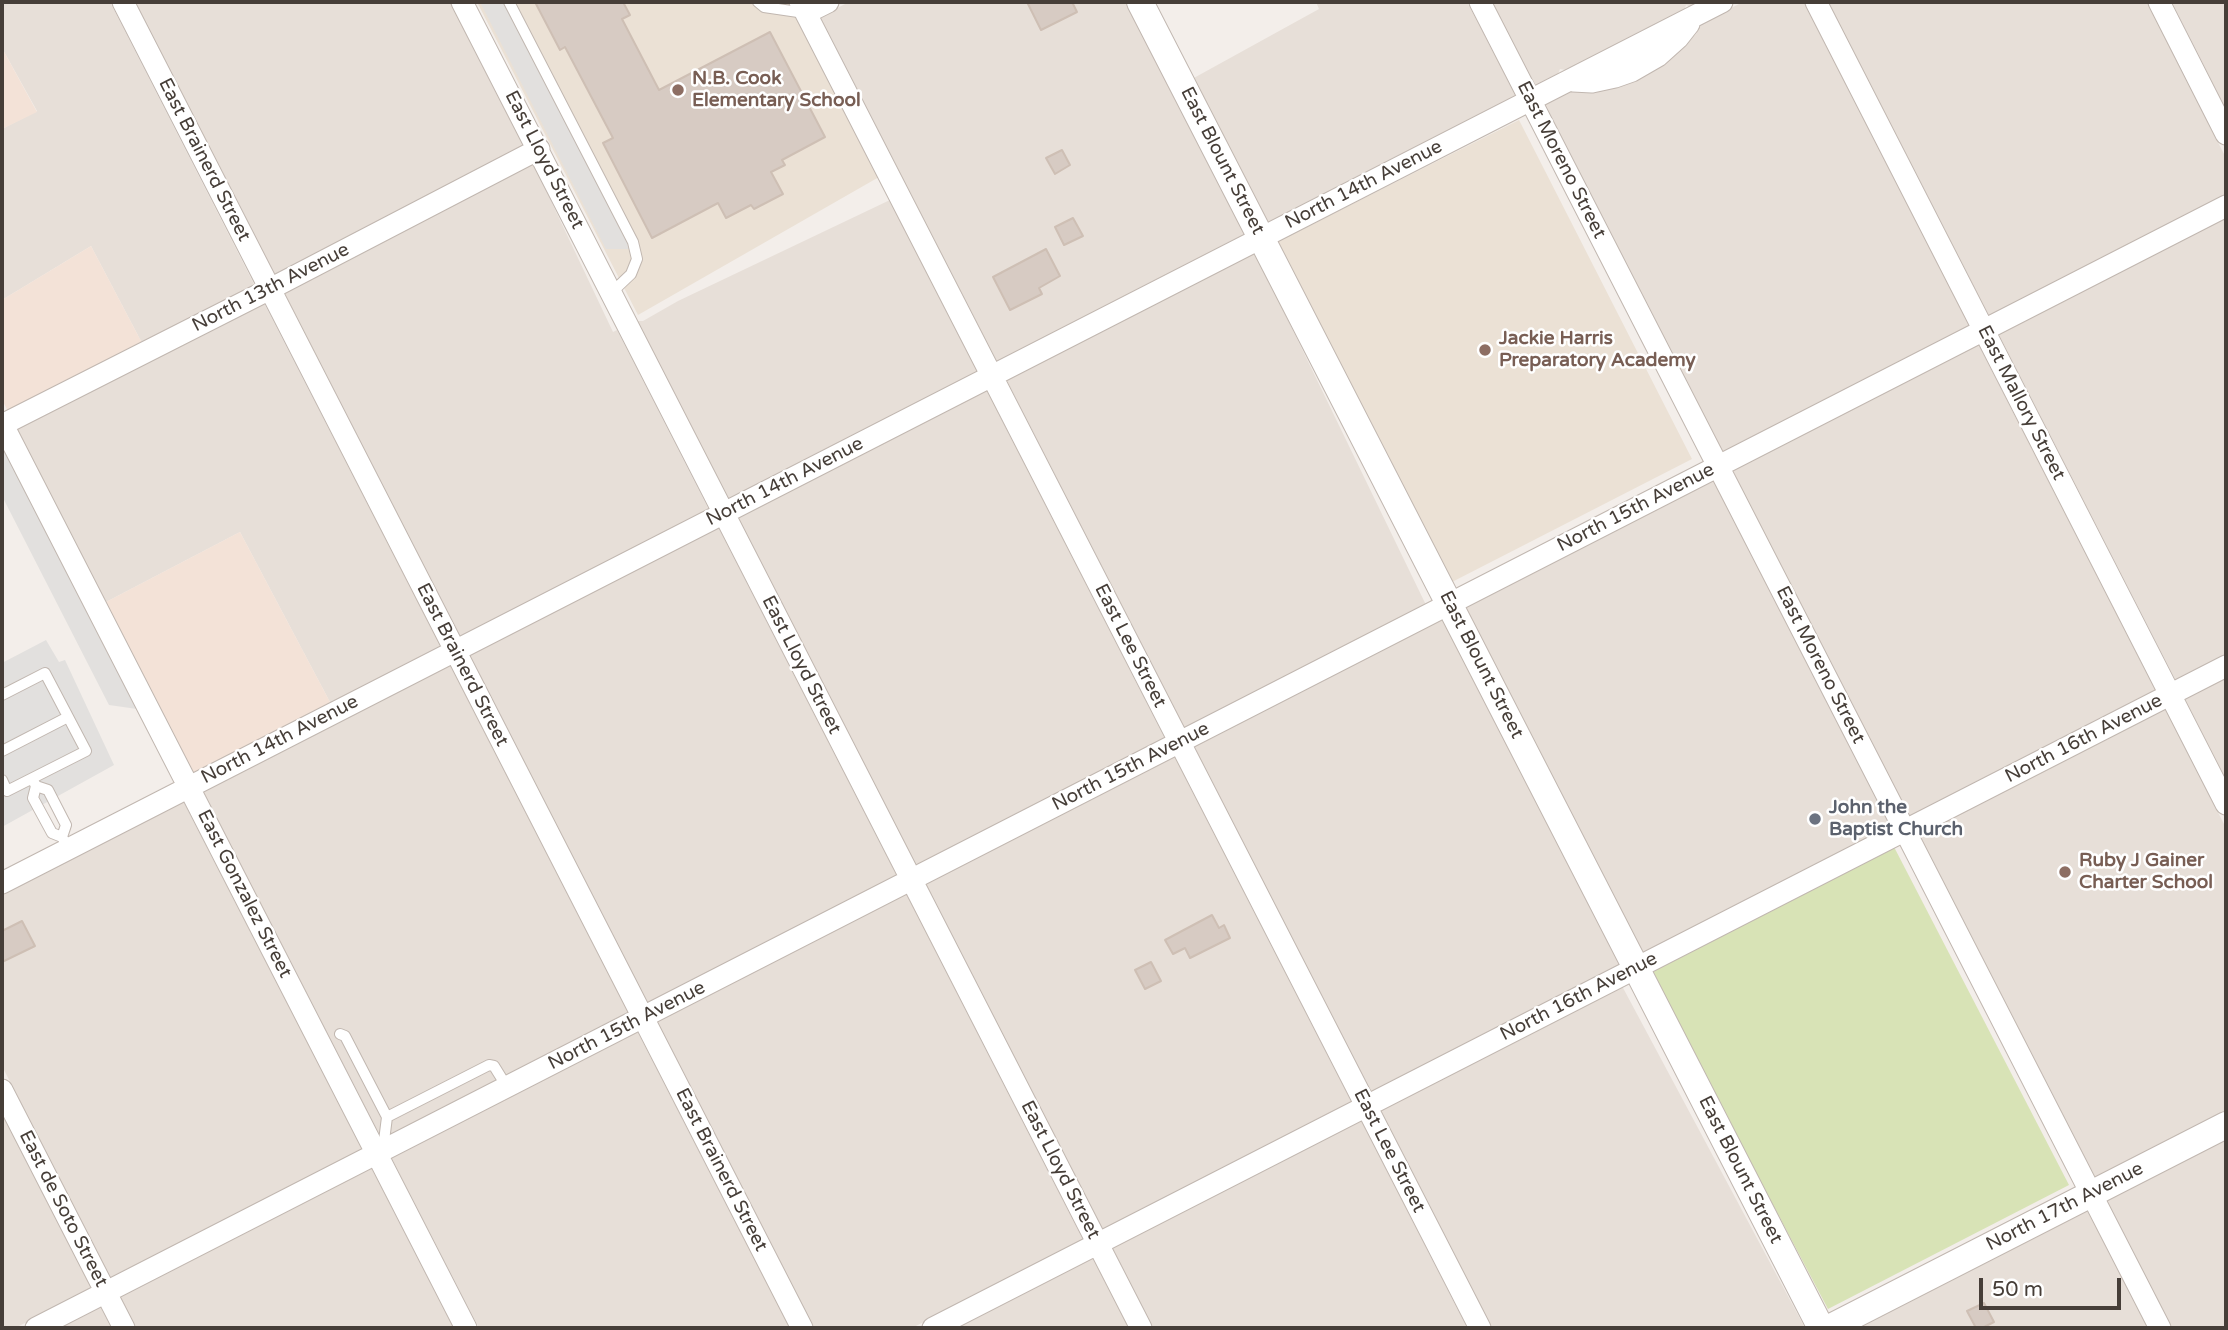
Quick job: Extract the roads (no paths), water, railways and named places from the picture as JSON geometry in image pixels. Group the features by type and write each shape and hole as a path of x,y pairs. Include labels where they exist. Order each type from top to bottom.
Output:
{"street":[{"name":"East Brainerd Street","path":"123,2 802,1328"},
{"name":"East Lloyd Street","path":"462,2 1141,1328"},
{"path":"803,7 828,2"},
{"name":"East Blount Street","path":"1140,2 1821,1328"},
{"name":"East Moreno Street","path":"1480,2 2160,1328"},
{"name":"North 14th Avenue","path":"2,883 65,843 188,787 1567,80 1592,82 1632,71 1658,56 1678,38 1688,28 1692,17 1722,2"},
{"name":"East Mallory Street","path":"1816,2 2226,804"},
{"path":"2159,2 2226,134"},
{"name":"East Lee Street","path":"803,7 1480,1328"},
{"name":"North 13th Avenue","path":"2,424 539,149"},
{"name":"North 15th Avenue","path":"36,1328 2226,206"},
{"name":"East Gonzalez Street","path":"2,424 379,1152 466,1328"},
{"name":"North 16th Avenue","path":"933,1328 2226,666"},
{"name":"East de Soto Street","path":"2,1090 124,1328"},
{"name":"North 17th Avenue","path":"1829,1328 2226,1125"}],"lane":[{"path":"509,2 633,242 637,259 631,274 611,293"},
{"path":"758,2 764,7 803,7"},
{"path":"2,695 45,673 86,751 34,782 7,791 2,780"},
{"path":"2,751 68,717"},
{"path":"34,782 48,790 66,825 65,843"},
{"path":"34,782 33,798 52,833 65,843"},
{"path":"340,1034 345,1035 387,1117 379,1152"},
{"path":"387,1117 489,1065 494,1066 507,1087"}],"place":[{"name":"N.B. Cook Elementary School","path":"678,90"},
{"name":"Jackie Harris Preparatory Academy","path":"1485,350"},
{"name":"John the Baptist Church","path":"1815,819"},
{"name":"Ruby J Gainer Charter School","path":"2065,872"}]}
